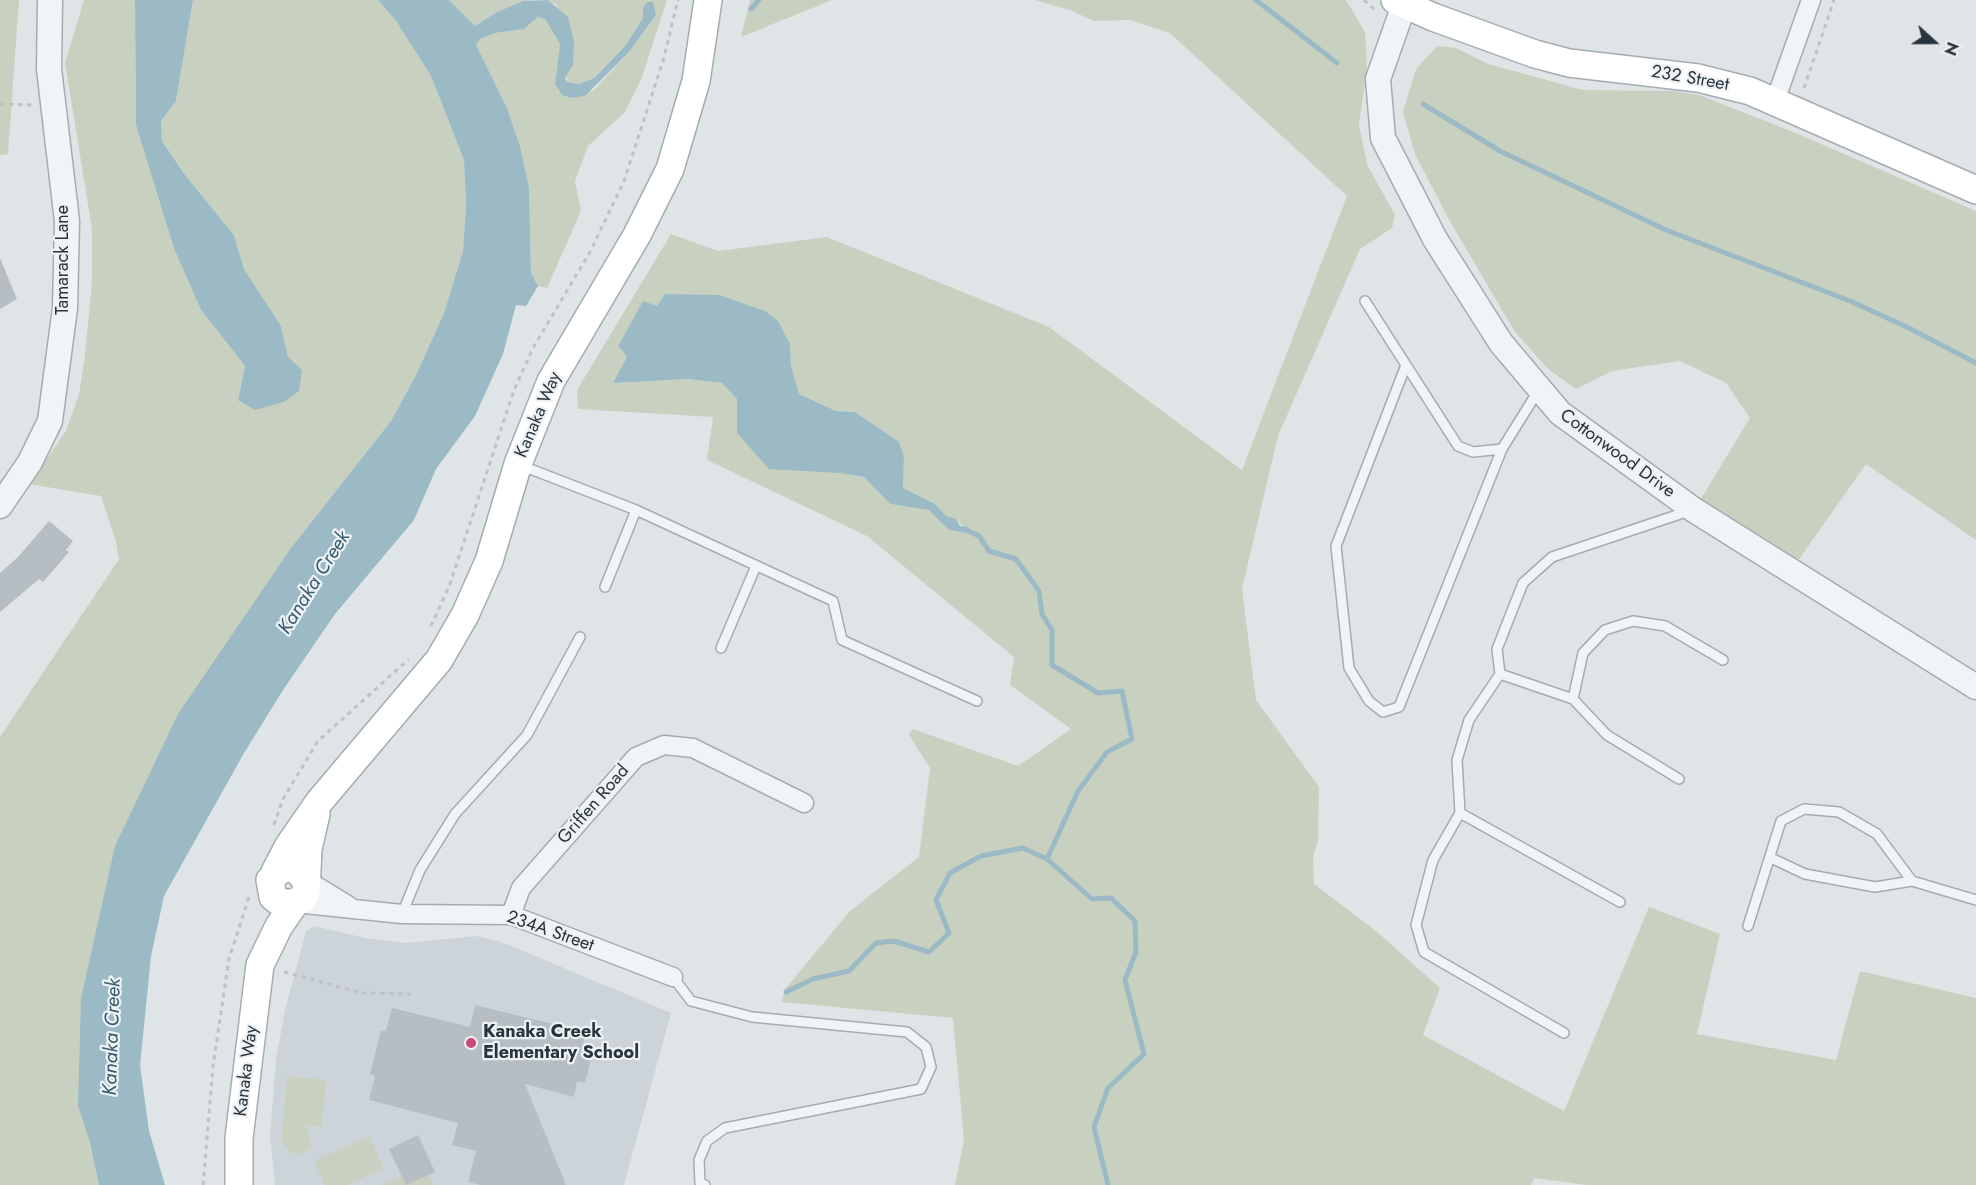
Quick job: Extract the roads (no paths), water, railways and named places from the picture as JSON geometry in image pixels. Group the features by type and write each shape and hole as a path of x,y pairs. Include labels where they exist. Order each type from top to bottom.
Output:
{"main road":[{"name":"Kanaka Way","path":"239,1185 238,1138 262,957 258,938 266,883 319,802 453,639 489,561 518,464 551,381 637,235 670,169 696,81 708,0"},
{"name":"232 Street","path":"1392,6 1535,54 1569,63 1698,78 1727,84 1775,101 1976,190"},
{"name":"Kanaka Way","path":"305,879 319,802"},
{"path":"289,867 296,869 305,879 306,892 295,903 278,901 266,883 289,867"},
{"name":"Kanaka Way","path":"262,957 295,903"}],"street":[{"name":"Tamarack Lane","path":"0,506 21,478 45,435 56,393 65,308 68,254 65,203 52,105 48,37 50,0"},
{"path":"1775,101 1812,0"},
{"name":"Cottonwood Drive","path":"1392,6 1378,79 1383,138 1441,248 1501,343 1539,389 1560,413 1694,510 1976,687"},
{"name":"Griffen Road","path":"511,915 521,888 636,757 664,745 693,748 804,803"},
{"name":"234A Street","path":"305,879 351,907"},
{"name":"234A Street","path":"295,903 402,914 511,915 674,977"}],"lane":[{"path":"1365,301 1458,446 1473,452 1502,449"},
{"path":"1406,365 1336,546 1349,668 1369,701 1383,712 1399,706 1502,449 1539,389"},
{"path":"518,464 636,510 833,601 842,640 977,701"},
{"path":"605,587 636,510"},
{"path":"1564,1033 1424,952 1416,925 1433,860 1460,813 1457,760 1469,720 1500,674 1497,649 1523,583 1552,557 1694,510"},
{"path":"720,648 756,566"},
{"path":"1573,699 1583,653 1605,630 1633,621 1665,626 1723,660"},
{"path":"402,914 420,870 455,814 527,735 580,637"},
{"path":"1500,674 1573,699 1607,735 1679,779"},
{"path":"1748,926 1781,821 1804,809 1839,812 1878,834 1912,881"},
{"path":"1460,813 1620,902"},
{"path":"1771,858 1805,874 1875,887 1912,881 1976,900"},
{"path":"674,977 691,1001 752,1017 907,1032 926,1047 931,1067 921,1089 725,1128 707,1141 699,1160 700,1183 705,1185"}],"water":[{"path":"135,0 193,0 176,101 161,121 162,141 185,175 234,235 244,269 281,326 288,357 302,370 299,391 284,402 255,410 238,400 245,366 201,310 174,248 136,125"},
{"name":"Kanaka Creek","path":"378,0 449,0 475,26 497,12 523,1 548,0 568,17 574,41 573,65 565,78 567,82 579,84 594,78 625,46 643,18 643,8 647,2 653,2 656,15 629,52 585,96 571,98 562,95 555,84 560,44 545,19 538,17 524,29 495,33 480,39 476,45 507,108 520,146 529,187 531,273 538,286 526,306 516,305 503,354 475,416 436,469 414,520 335,614 283,690 244,753 164,896 151,956 140,1065 149,1131 165,1185 99,1185 90,1143 78,1106 81,998 115,846 178,714 291,548 391,421 417,373 444,313 463,251 466,205 464,160 431,76 396,21"},
{"path":"665,294 719,295 765,311 778,321 790,344 791,365 799,394 836,411 855,412 899,442 904,457 903,488 935,504 946,516 956,519 960,526 968,527 968,533 949,530 929,510 890,504 864,477 839,473 769,469 737,433 737,399 722,383 688,379 613,383 627,357 618,346 643,301 657,306"}],"waterway":[{"path":"751,9 759,0"},
{"path":"1256,0 1337,63"},
{"path":"1423,104 1500,151 1666,230 1850,301 1907,327 1976,363"},
{"path":"964,529 979,536 989,551 1016,559 1039,591 1042,614 1052,630 1052,665 1098,693 1122,691 1132,739 1107,752 1078,791 1047,859 1092,899 1111,898 1135,921 1136,952 1125,980 1144,1054 1108,1088 1094,1127 1108,1185"},
{"path":"786,992 813,979 849,971 876,943 894,941 929,952 949,933 936,900 950,873 981,856 1023,848 1047,859"}],"place":[{"name":"Kanaka Creek Elementary School","path":"471,1043"}]}
